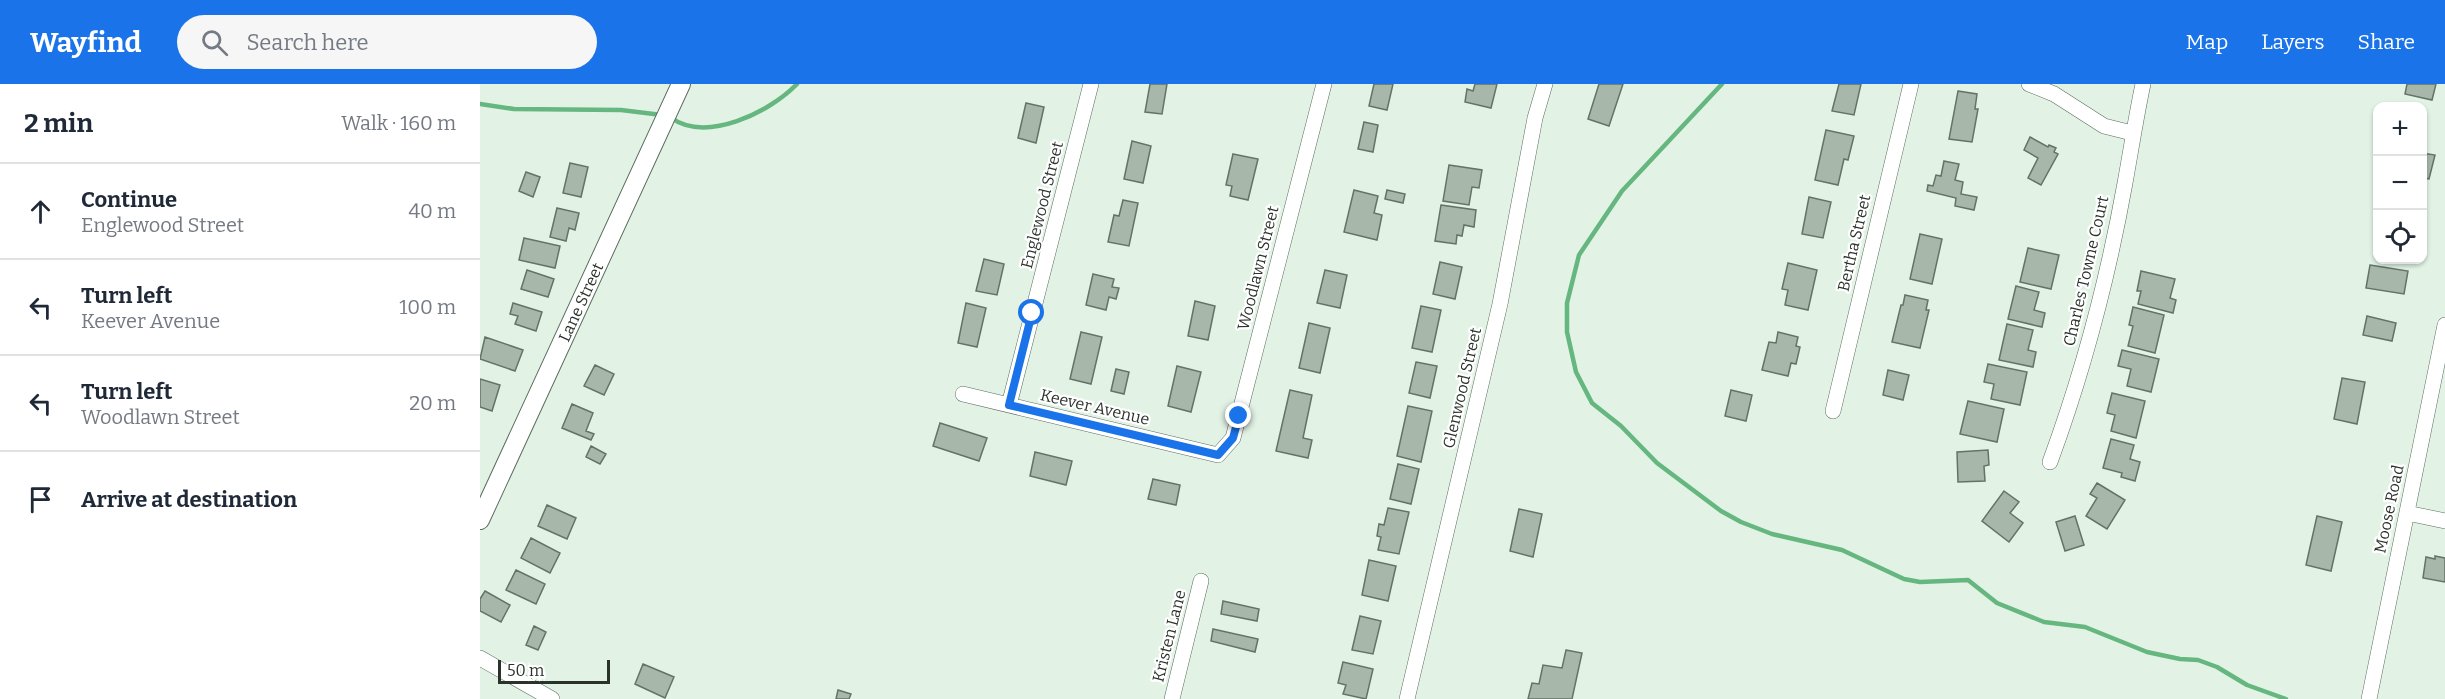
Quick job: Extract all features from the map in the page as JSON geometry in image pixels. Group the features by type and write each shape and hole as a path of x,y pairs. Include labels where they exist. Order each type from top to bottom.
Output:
{"main road":[{"name":"Lane Street","path":"480,520 681,84"}],"street":[{"name":"Englewood Street","path":"1009,405 1091,84"},
{"name":"Woodlawn Street","path":"1218,455 1233,438 1324,84"},
{"name":"Glenwood Street","path":"1407,699 1500,304 1535,118 1545,84"},
{"name":"Bertha Street","path":"1833,411 1911,84"},
{"path":"2029,84 2054,94 2104,126 2132,133"},
{"name":"Charles Towne Court","path":"2050,462 2074,393 2095,314 2124,184 2143,84"},
{"name":"Moose Road","path":"2369,699 2445,326"},
{"name":"Keever Avenue","path":"963,394 1218,455"},
{"path":"2407,513 2445,521"},
{"name":"Kristen Lane","path":"1172,699 1201,581"},
{"path":"480,658 552,699"}],"building":[{"path":"1150,84 1167,84 1162,114 1145,112"},
{"path":"1374,84 1393,84 1387,110 1369,106"},
{"path":"1475,84 1497,84 1491,108 1465,102 1467,89 1473,91"},
{"path":"1599,84 1623,84 1609,126 1588,119"},
{"path":"1839,84 1861,84 1854,115 1832,111"},
{"path":"2407,84 2436,84 2432,100 2405,94"},
{"path":"1958,91 1977,94 1975,109 1978,109 1972,142 1949,139"},
{"path":"1026,103 1044,107 1036,143 1018,138"},
{"path":"1364,122 1378,125 1373,152 1358,149"},
{"path":"1826,130 1854,136 1848,160 1844,159 1838,185 1815,180"},
{"path":"2030,137 2048,147 2049,145 2056,148 2054,152 2058,154 2041,185 2028,178 2038,158 2024,150"},
{"path":"1132,141 1151,146 1143,183 1124,179"},
{"path":"1233,154 1258,159 1248,200 1230,196 1232,186 1226,185"},
{"path":"2427,154 2435,155 2429,179 2427,179"},
{"path":"1944,161 1959,164 1955,180 1963,182 1961,194 1977,197 1974,210 1955,206 1956,198 1927,191 1928,185 1933,186 1936,175 1941,176"},
{"path":"570,163 588,167 581,197 563,193"},
{"path":"1449,165 1482,170 1479,188 1472,187 1469,205 1443,201"},
{"path":"526,172 540,177 533,197 519,191"},
{"path":"1354,190 1378,196 1374,213 1382,215 1377,240 1344,232"},
{"path":"1387,190 1405,194 1403,203 1385,199"},
{"path":"1809,197 1831,202 1823,238 1802,234"},
{"path":"1123,200 1138,203 1129,246 1108,242 1114,215 1119,216"},
{"path":"1441,205 1476,210 1474,227 1464,225 1462,236 1457,235 1456,244 1435,241"},
{"path":"557,208 579,213 575,230 569,228 566,241 550,237"},
{"path":"1920,234 1942,239 1932,284 1910,279"},
{"path":"524,238 560,246 555,268 519,260"},
{"path":"2028,248 2059,255 2051,289 2020,282"},
{"path":"984,259 1004,264 997,295 976,291"},
{"path":"1440,262 1462,267 1455,299 1433,294"},
{"path":"1788,263 1817,270 1808,310 1785,305 1788,290 1782,289"},
{"path":"2370,265 2408,271 2404,294 2366,288"},
{"path":"527,270 554,279 548,297 521,289"},
{"path":"1325,270 1347,275 1340,308 1317,303"},
{"path":"2141,271 2175,279 2170,298 2176,300 2173,313 2138,304 2141,291 2137,291"},
{"path":"1093,274 1114,279 1112,287 1119,288 1116,299 1109,297 1106,310 1086,305"},
{"path":"2016,286 2039,292 2034,310 2045,313 2042,327 2008,319"},
{"path":"1905,295 1928,300 1926,310 1929,310 1920,348 1892,342"},
{"path":"1195,301 1215,306 1208,340 1188,336"},
{"path":"513,303 542,312 536,331 515,324 518,316 510,314"},
{"path":"966,303 986,308 977,347 958,343"},
{"path":"1421,306 1441,310 1432,352 1412,348"},
{"path":"2133,307 2164,315 2155,353 2128,346 2133,326 2129,325"},
{"path":"2367,316 2396,323 2392,341 2363,335"},
{"path":"1309,323 1330,328 1320,373 1299,368"},
{"path":"2007,324 2033,330 2028,350 2036,352 2033,367 1999,360"},
{"path":"1081,332 1102,337 1091,384 1070,379"},
{"path":"1778,332 1798,337 1796,346 1800,347 1796,364 1791,363 1788,376 1762,370 1769,342 1776,343"},
{"path":"485,337 523,350 515,371 480,359"},
{"path":"2122,350 2159,359 2151,392 2127,386 2131,369 2118,366"},
{"path":"1416,362 1437,366 1430,398 1409,393"},
{"path":"1988,364 2027,372 2020,405 1991,399 1994,384 1984,382"},
{"path":"595,365 614,374 604,395 584,386"},
{"path":"1177,366 1201,372 1191,412 1168,406"},
{"path":"1116,369 1129,372 1124,394 1111,391"},
{"path":"1888,370 1909,375 1903,400 1883,395"},
{"path":"2342,378 2365,382 2357,424 2334,419"},
{"path":"480,379 500,385 492,411 480,407"},
{"path":"1290,390 1312,395 1303,438 1312,440 1308,458 1276,451"},
{"path":"1731,390 1752,395 1746,421 1725,416"},
{"path":"2112,393 2145,401 2136,438 2111,431 2115,415 2107,413"},
{"path":"1968,401 2004,409 1997,442 1960,434"},
{"path":"572,404 593,413 586,431 594,434 591,440 562,428"},
{"path":"1408,406 1432,411 1421,462 1397,456"},
{"path":"940,423 987,438 979,461 933,446"},
{"path":"2111,439 2134,445 2130,459 2140,462 2135,481 2121,477 2122,473 2103,468"},
{"path":"591,446 606,454 600,464 586,457"},
{"path":"1988,450 1989,465 1984,466 1985,481 1958,482 1957,452"},
{"path":"1035,452 1072,461 1066,485 1030,476"},
{"path":"1398,464 1419,469 1411,504 1390,499"},
{"path":"1153,479 1180,485 1176,505 1148,499"},
{"path":"2097,483 2125,500 2107,529 2086,516 2097,498 2090,494"},
{"path":"2004,491 2019,502 2010,513 2023,523 2009,542 1982,521"},
{"path":"547,505 576,518 567,539 538,526"},
{"path":"1388,508 1409,512 1399,554 1378,550 1381,537 1377,536 1379,524 1384,525"},
{"path":"1519,509 1542,514 1533,557 1510,551"},
{"path":"2075,516 2084,545 2065,551 2056,522"},
{"path":"2317,516 2342,522 2331,571 2306,565"},
{"path":"531,538 560,553 550,573 521,558"},
{"path":"2435,556 2445,558 2445,582 2423,578 2426,557 2435,559"},
{"path":"1369,560 1396,566 1388,601 1362,595"},
{"path":"516,570 545,584 536,604 506,590"},
{"path":"485,591 510,605 501,622 480,611 480,599"},
{"path":"1223,601 1259,609 1257,621 1221,614"},
{"path":"1360,616 1381,621 1373,654 1352,650"},
{"path":"534,626 546,632 538,650 526,645"},
{"path":"1213,629 1258,639 1255,652 1211,641"},
{"path":"1566,650 1582,653 1572,699 1528,699 1532,683 1539,684 1543,665 1562,668"},
{"path":"1343,662 1373,669 1366,699 1343,694 1346,685 1338,683"},
{"path":"643,664 674,677 665,698 635,684"},
{"path":"838,690 851,694 849,699 836,699"}],"waterway":[{"path":"670,117 685,124 701,127 719,126 737,121 771,105 797,84"},
{"path":"1722,84 1622,191 1579,255 1567,303 1567,332 1576,372 1592,403 1621,426 1657,463 1721,511 1741,522 1772,534 1842,550 1904,579 1920,582 1968,580 1997,603 2044,622 2085,627 2147,652 2180,659 2198,660 2217,667 2247,685 2286,699"},
{"path":"480,104 514,109 621,110 662,115"}],"route":[{"path":"1032,313 1009,405 1218,455 1233,438 1239,416"}]}
